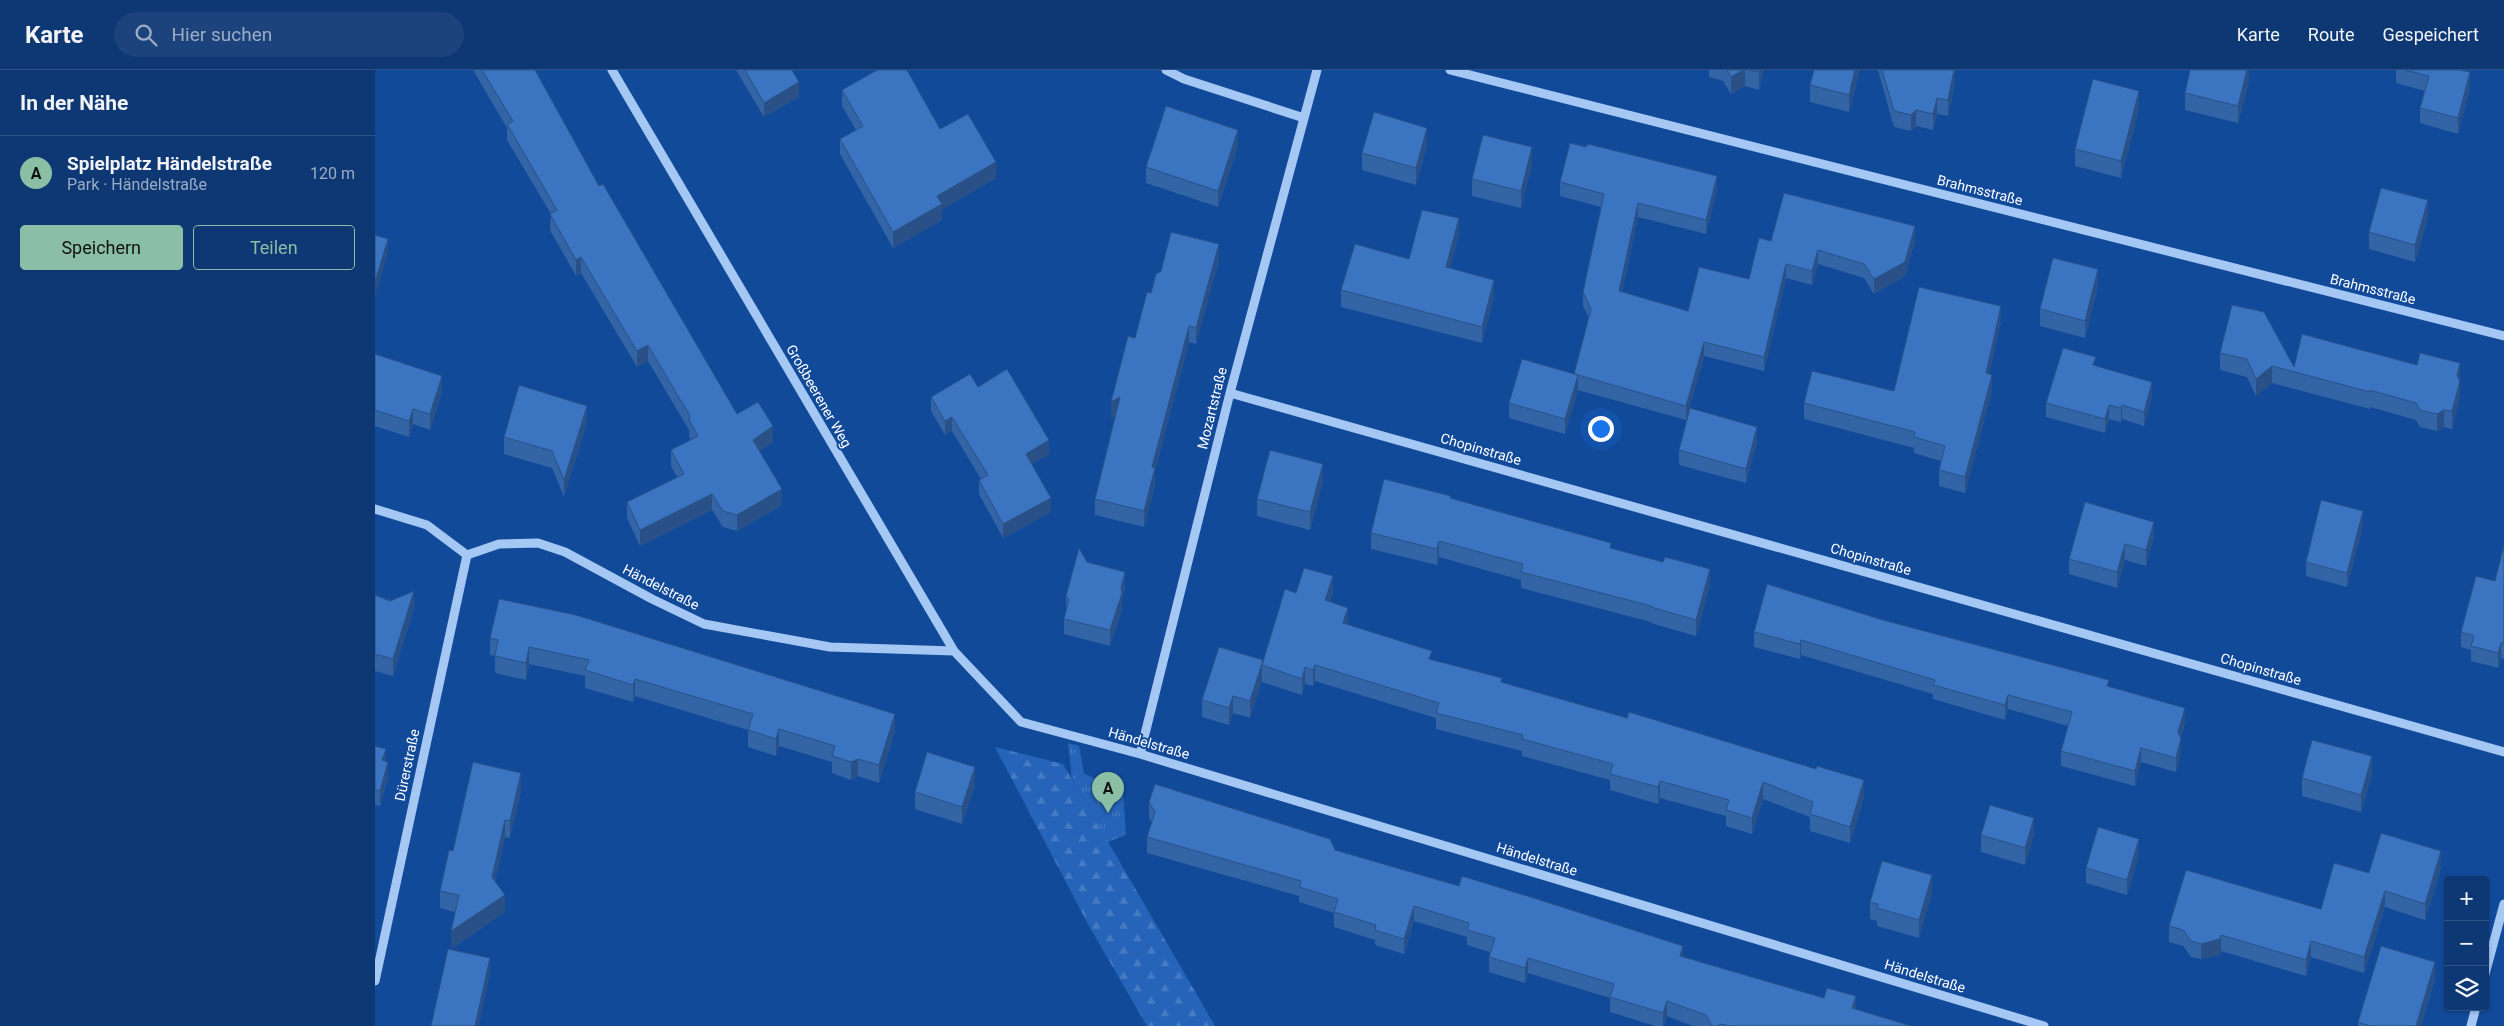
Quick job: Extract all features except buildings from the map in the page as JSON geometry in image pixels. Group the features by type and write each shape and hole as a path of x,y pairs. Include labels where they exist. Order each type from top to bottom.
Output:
{"street":[{"name":"Großbeerener Weg","path":"612,70 953,651 1021,722"},
{"path":"1166,70 1183,79 1304,118"},
{"name":"Mozartstraße","path":"1139,754 1230,393 1317,70"},
{"name":"Brahmsstraße","path":"1450,70 2504,336"},
{"name":"Chopinstraße","path":"1230,393 2504,752"},
{"path":"375,509 427,525 467,555"},
{"name":"Händelstraße","path":"467,555 499,544 538,543 565,552 703,624 830,647 953,651"},
{"name":"Dürerstraße","path":"375,981 467,555"},
{"name":"Händelstraße","path":"1021,722 1139,754 2045,1026"},
{"path":"2487,966 2504,904"},
{"path":"2471,1026 2475,1011"}],"green space":[{"path":"1068,743 1079,746 1084,774 1123,790 1126,835 1108,842 1072,779"},
{"path":"995,747 1063,764 1215,1026 1147,1026 1089,926"}],"place":[{"name":"Spielplatz Händelstraße","path":"1108,813"}]}
